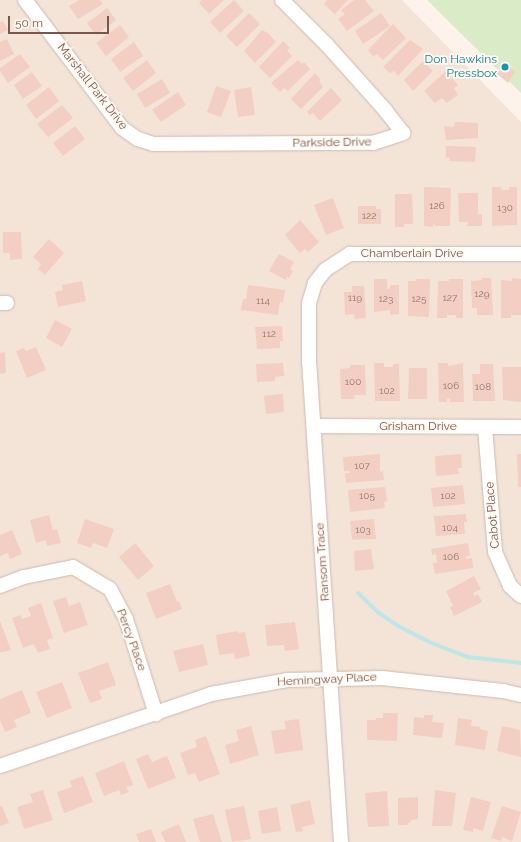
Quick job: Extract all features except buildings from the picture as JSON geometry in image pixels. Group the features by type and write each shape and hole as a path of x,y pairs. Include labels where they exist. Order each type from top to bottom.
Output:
{"street":[{"name":"Marshall Park Drive","path":"25,0 122,128 138,139 152,144"},
{"name":"Parkside Drive","path":"152,144 373,143 403,133 386,111 331,49 282,0"},
{"name":"Chamberlain Drive","path":"315,283 325,270 350,254 521,254"},
{"name":"Ransom Trace","path":"315,283 308,304 309,363 341,842"},
{"name":"Grisham Drive","path":"314,426 521,427"},
{"name":"Cabot Place","path":"485,427 495,552 510,586 521,596"},
{"name":"Percy Place","path":"0,586 24,577 73,567 110,590 126,619 156,714"},
{"name":"Hemingway Place","path":"0,766 211,694 287,680 382,678 481,688 521,695"}],"shaded area":[{"path":"0,0 402,0 521,122 521,842 0,842"}],"green space":[{"path":"427,0 521,0 521,93"}],"waterway":[{"path":"358,593 379,613 398,626 429,642 468,657 521,663"}],"place":[{"name":"Don Hawkins Pressbox","path":"505,67"}]}
